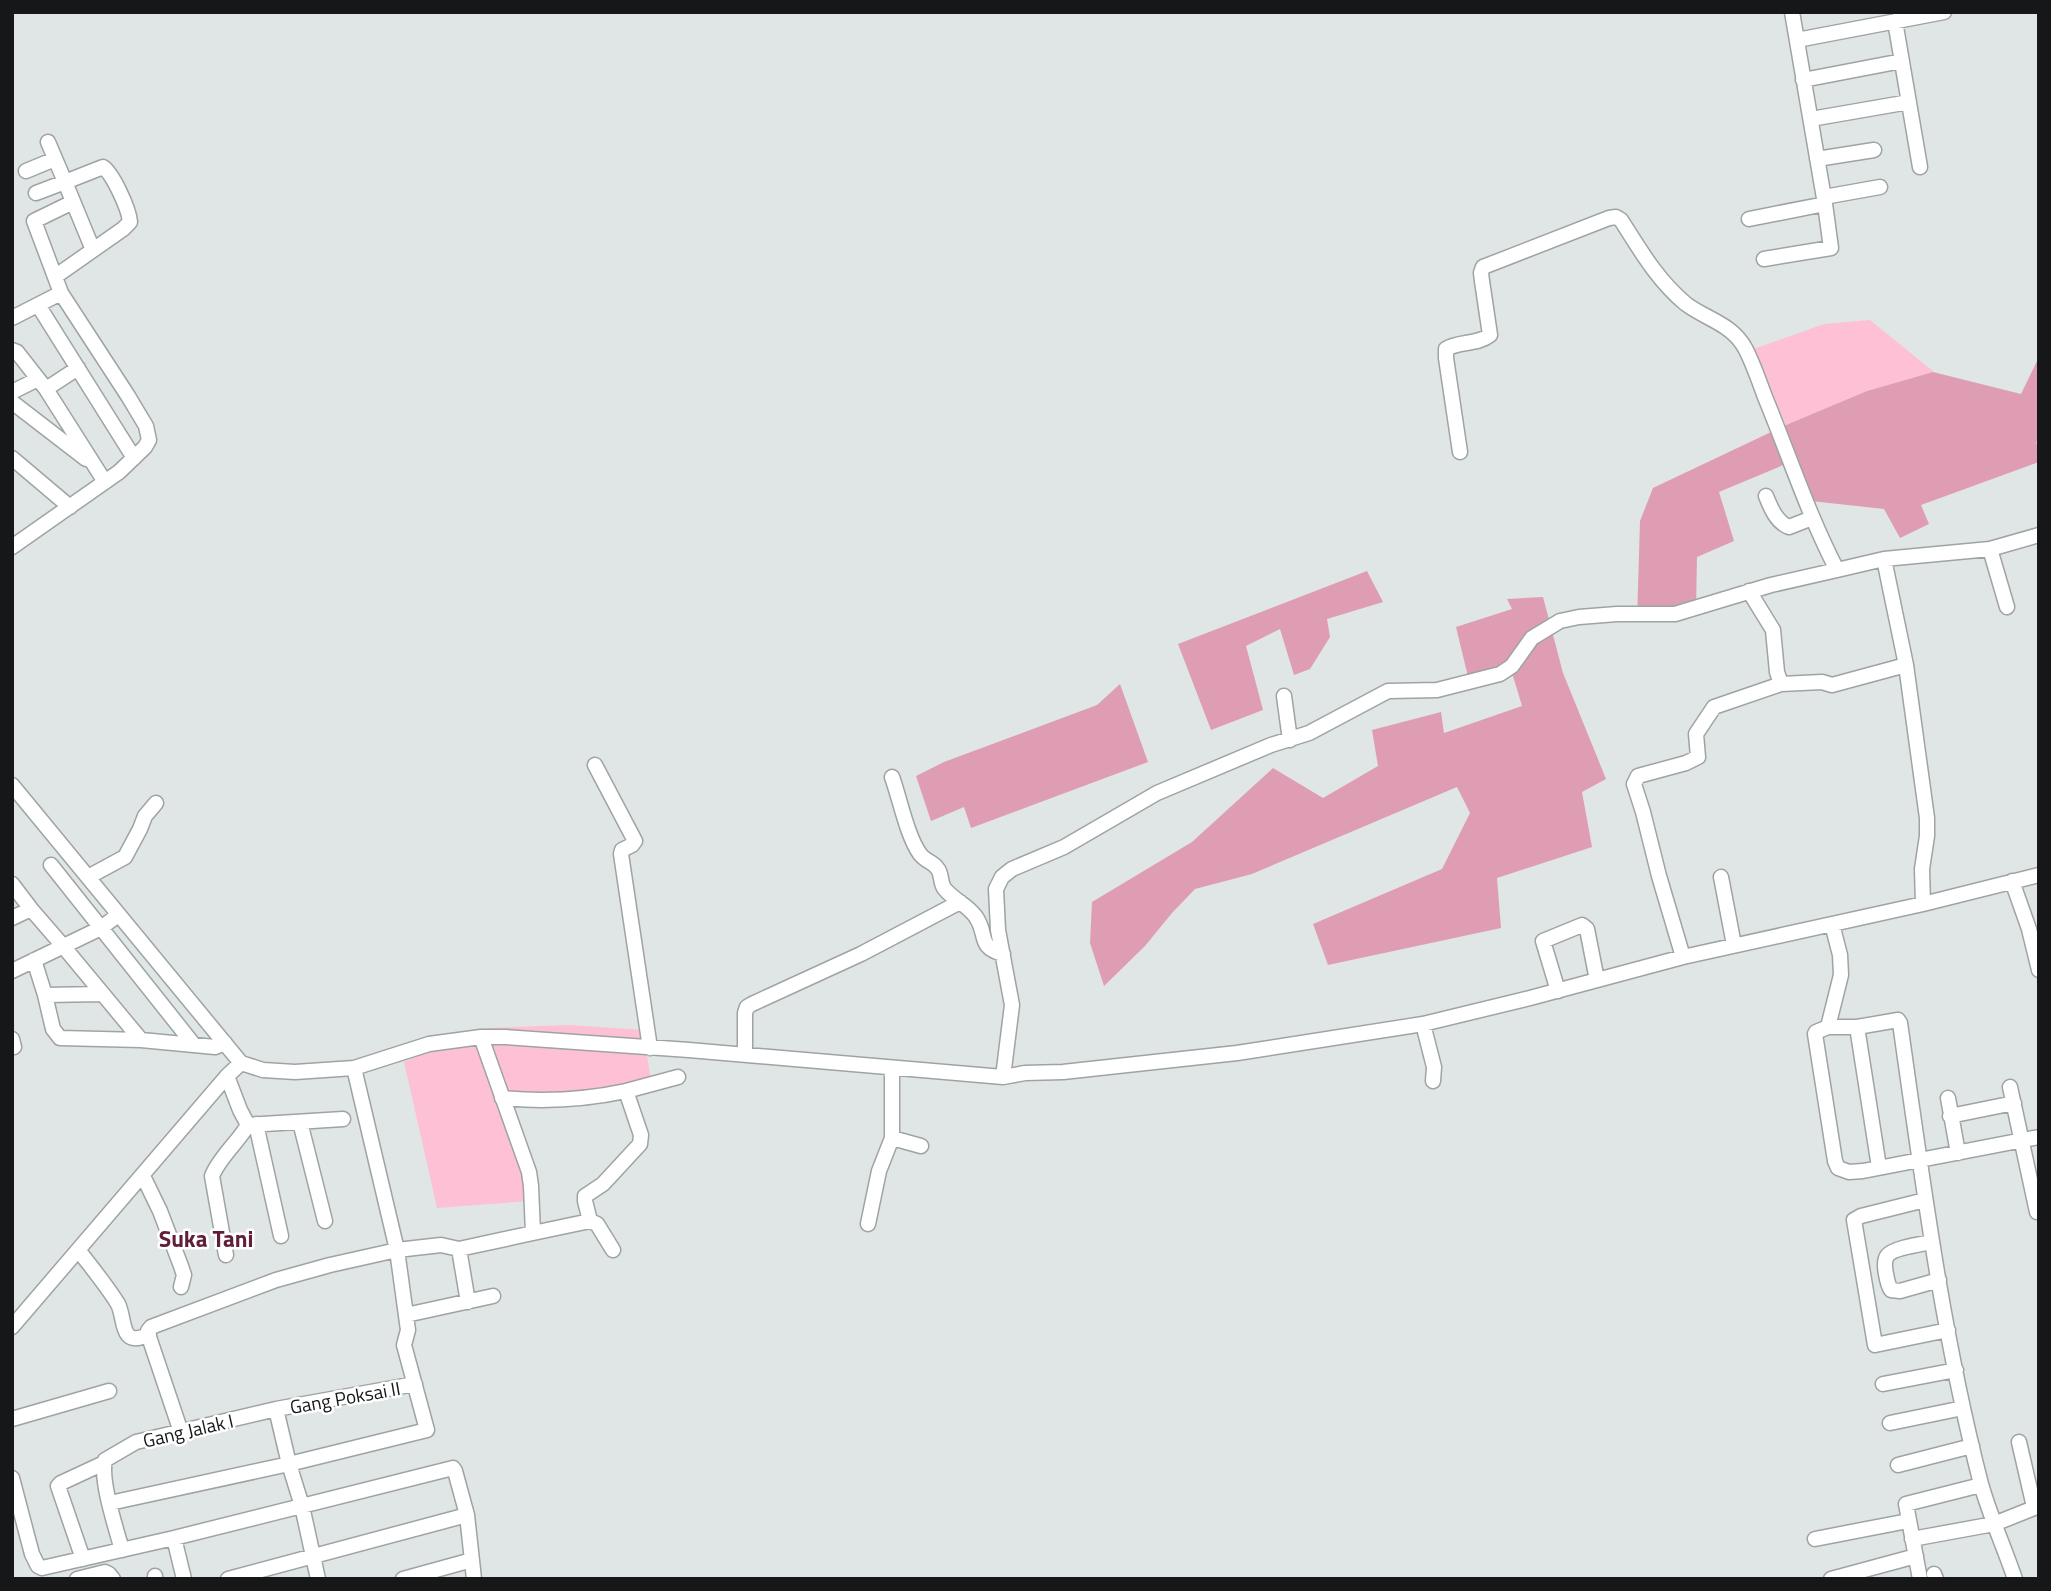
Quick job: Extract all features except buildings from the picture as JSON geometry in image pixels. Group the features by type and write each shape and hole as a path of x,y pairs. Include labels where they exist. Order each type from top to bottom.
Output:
{"street":[{"path":"1764,259 1832,248 1792,12"},
{"path":"1797,40 1944,12"},
{"path":"1895,21 1920,167"},
{"path":"1803,80 1902,61"},
{"path":"1811,119 1909,102"},
{"path":"48,142 93,250"},
{"path":"1817,159 1874,150"},
{"path":"26,171 55,159"},
{"path":"36,193 106,168 129,215 130,222 123,229 56,276"},
{"path":"1749,219 1880,187"},
{"path":"12,547 105,482 134,458 149,440 146,426 61,293 34,221 73,202"},
{"path":"1460,452 1446,349 1453,345 1479,341 1490,335 1482,270 1485,266 1616,217 1654,272 1702,314 1733,331 1745,348 1812,518 1838,570"},
{"path":"12,318 61,293"},
{"path":"38,305 134,458"},
{"path":"12,350 17,352 42,384 105,482"},
{"path":"12,392 42,384 78,368"},
{"path":"12,402 95,466"},
{"path":"12,458 70,507"},
{"path":"1766,496 1772,511 1783,525 1789,527 1812,518"},
{"path":"1003,1077 1012,1005 998,930 996,890 1002,877 1012,869 1064,847 1157,793 1227,762 1330,723 1388,691 1437,690 1500,674 1512,666 1532,638 1560,621 1605,615 1675,614 1749,591 1884,559 1990,549 2039,534"},
{"path":"1990,549 2007,607"},
{"path":"1884,559 1906,665 1927,818 1922,869 1923,904"},
{"path":"1749,591 1773,630 1777,672 1781,684"},
{"path":"1684,957 1634,784 1638,776 1698,757 1696,734 1714,708 1781,684 1822,682 1832,685 1906,665"},
{"path":"1284,696 1290,740"},
{"path":"595,765 634,839 634,844 623,849 621,854 650,1048"},
{"path":"892,777 919,853 936,865 944,888 969,908 978,920 987,947 1003,954"},
{"path":"12,785 88,877 108,923 209,1045"},
{"path":"88,877 125,857 145,816 156,803"},
{"path":"51,865 108,923 209,1045 241,1063 264,1070 295,1072 354,1068 429,1044 481,1037 505,1037 1003,1077 1237,1053 1423,1024 1684,957 1923,904 2039,875"},
{"path":"1721,877 1734,945"},
{"path":"2012,881 2029,929 2039,970"},
{"path":"12,884 141,1040"},
{"path":"745,1055 747,1007 861,954 960,902"},
{"path":"12,918 31,909"},
{"path":"12,971 108,923"},
{"path":"1828,1027 1841,975 1840,955 1832,924"},
{"path":"1558,991 1543,941 1582,925 1587,929 1597,980"},
{"path":"34,960 46,995 53,1029 60,1038 209,1045"},
{"path":"46,995 103,994"},
{"path":"2015,1579 1981,1485 1963,1408 1925,1200 1920,1160 1900,1021 1857,1027 1828,1027 1815,1034 1838,1168 1849,1172 1920,1160 1958,1153 2039,1137"},
{"path":"1423,1024 1434,1066 1433,1081"},
{"path":"1857,1027 1879,1167"},
{"path":"481,1037 529,1172 533,1233"},
{"path":"12,1327 241,1063"},
{"path":"110,1503 289,1464 425,1431 427,1428 404,1345 408,1330 397,1250 354,1068"},
{"path":"868,1224 879,1171 892,1138 892,1068"},
{"path":"227,1076 240,1110 252,1125 281,1236"},
{"path":"502,1098 552,1101 626,1091 678,1077"},
{"path":"2010,1087 2036,1212"},
{"path":"590,1221 585,1196 603,1184 640,1144 641,1135 626,1091"},
{"path":"1948,1098 1958,1153"},
{"path":"1950,1116 2014,1102"},
{"path":"226,1255 212,1176 214,1169 252,1125 343,1119"},
{"path":"300,1122 325,1221"},
{"path":"892,1138 921,1146"},
{"path":"143,1176 181,1266 184,1275 181,1287"},
{"path":"1925,1200 1854,1220 1875,1345 1948,1330"},
{"path":"181,1432 149,1335 150,1327 276,1280 397,1250 441,1245 459,1248 590,1221 597,1224 612,1250"},
{"path":"1932,1242 1888,1255 1885,1270 1891,1290 1900,1292 1939,1280"},
{"path":"459,1248 468,1303"},
{"path":"79,1251 116,1302 129,1336 133,1338 149,1335"},
{"path":"406,1315 493,1296"},
{"path":"1883,1384 1956,1370"},
{"name":"Gang Poksai II","path":"276,1409 415,1384"},
{"path":"12,1419 109,1391"},
{"path":"1890,1423 1963,1408"},
{"path":"276,1409 318,1579"},
{"name":"Gang Jalak I","path":"83,1559 58,1486 61,1483 104,1463 136,1442 276,1409"},
{"path":"1912,1539 1994,1524 2037,1507 2020,1442"},
{"path":"1898,1465 1972,1446"},
{"path":"104,1463 110,1503 122,1550"},
{"path":"12,1478 36,1572 453,1468 467,1515 474,1579"},
{"path":"1930,1577 1916,1556 1906,1504 1981,1485"},
{"path":"228,1579 467,1515"},
{"path":"1815,1539 1908,1521"},
{"path":"174,1538 184,1579"},
{"path":"1831,1579 1916,1556"},
{"path":"403,1579 472,1560"},
{"path":"77,1579 106,1572 113,1579"}],"shaded area":[{"path":"1870,320 1934,372 1867,391 1786,425 1751,350 1824,324"},
{"path":"2039,357 2039,440 2036,442 2039,462 1921,505 1929,524 1900,538 1884,509 1811,501 1793,461 1719,492 1734,541 1697,557 1696,610 1637,621 1640,521 1653,488 1786,425 1867,391 1933,372 2021,394"},
{"path":"1367,571 1383,602 1327,619 1330,637 1310,669 1294,675 1280,629 1246,646 1263,710 1211,730 1178,644"},
{"path":"1543,597 1563,673 1606,779 1582,792 1592,847 1497,878 1501,928 1328,965 1313,924 1442,869 1470,813 1457,787 1252,874 1195,889 1145,946 1104,986 1090,943 1092,902 1192,842 1273,768 1323,798 1378,766 1372,730 1441,712 1444,733 1522,706 1513,676 1470,685 1456,627 1512,609 1507,599"},
{"path":"1120,684 1148,762 971,828 964,807 931,821 916,776 944,762 1097,705"},
{"path":"569,1025 643,1030 652,1087 588,1106 509,1105 529,1201 437,1208 404,1062 487,1028"}],"district":[{"name":"Suka Tani","path":"206,1238"}]}
